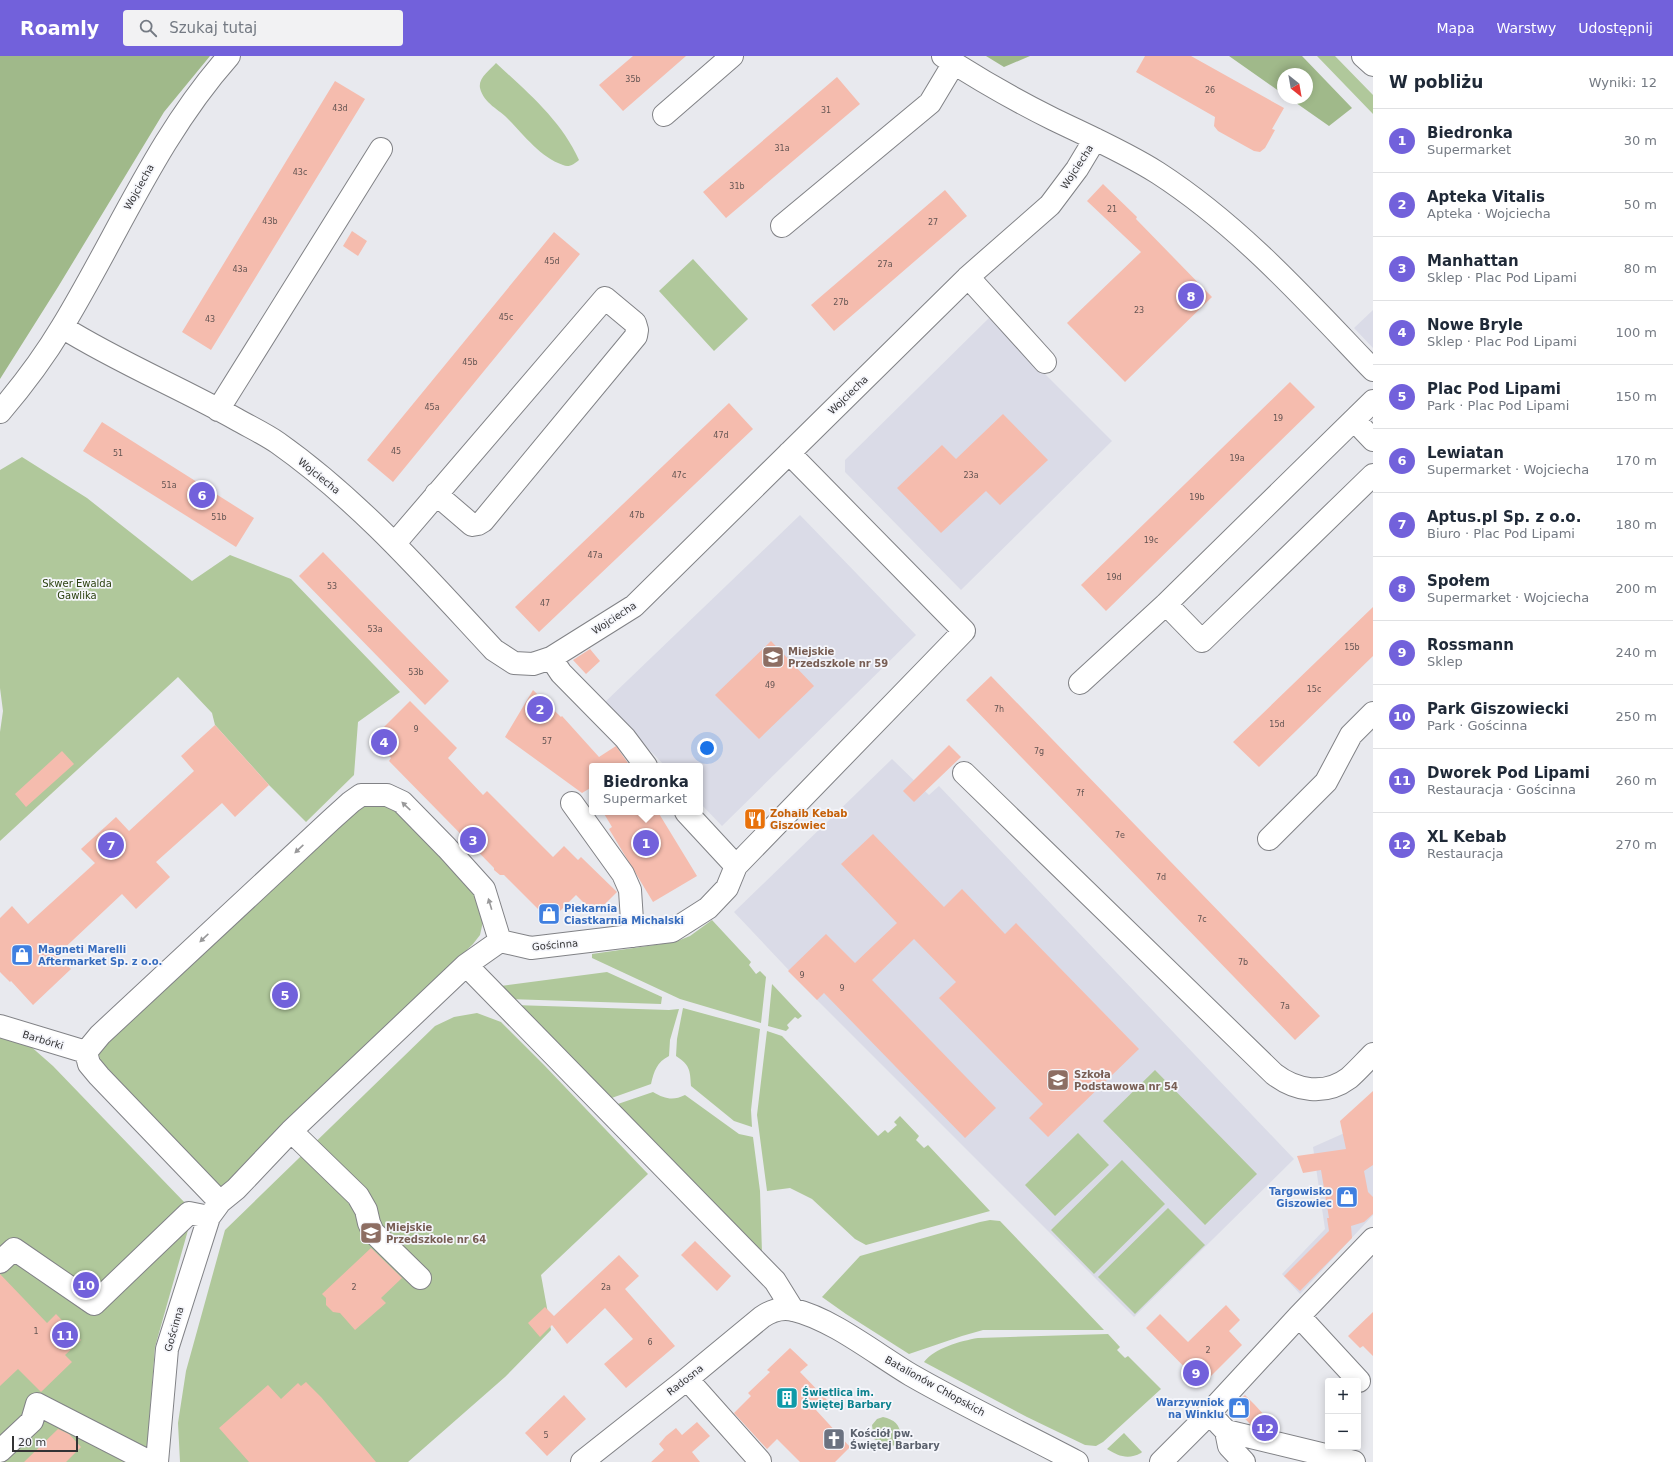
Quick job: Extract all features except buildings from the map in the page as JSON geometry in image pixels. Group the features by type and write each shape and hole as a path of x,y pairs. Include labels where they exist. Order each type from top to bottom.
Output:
{"street":[{"name":"Wojciecha","path":"0,412 40,362 62,327 162,146 190,105 229,56"},
{"path":"664,116 732,56"},
{"path":"1363,56 1373,65"},
{"name":"Wojciecha","path":"948,60 1011,97 1157,172 1182,190 1228,225 1258,253 1373,370"},
{"path":"782,226 930,103 948,60"},
{"name":"Wojciecha","path":"62,327 91,345 218,410 277,443 329,484 395,543 494,650 514,662 533,664 552,658 634,606 968,277 1050,204 1073,174 1095,139"},
{"path":"218,410 381,149"},
{"path":"968,277 1045,362"},
{"path":"395,543 436,494 604,298 635,323 638,330 636,336 483,521 472,525 436,494"},
{"path":"1080,683 1166,604 1373,401"},
{"path":"1354,420 1373,440"},
{"path":"689,815 736,866 964,631 789,453"},
{"path":"1166,604 1202,641 1373,475"},
{"path":"552,658 561,673 625,738 644,763"},
{"path":"1269,839 1326,782 1351,734 1373,713"},
{"path":"964,773 1274,1074 1282,1080 1305,1090 1325,1088 1349,1078 1373,1054"},
{"path":"0,1262 14,1249 94,1304 189,1214 215,1210 291,1131 466,965 500,941 484,889 402,802 387,795 361,795 351,802 100,1035 86,1052 89,1064 215,1210"},
{"path":"572,803 623,874 630,890 633,936"},
{"name":"Gościnna","path":"500,941 531,948 672,931 708,908 727,888 736,866"},
{"path":"466,965 775,1281 793,1310"},
{"name":"Barbórki","path":"0,1026 86,1052"},
{"path":"291,1131 358,1196 366,1210 373,1232 420,1278"},
{"name":"Gościnna","path":"157,1462 166,1348 215,1210"},
{"path":"1161,1462 1373,1239"},
{"name":"Radosna","path":"582,1462 769,1312 785,1309 793,1310"},
{"name":"Batalionów Chłopskich","path":"793,1310 831,1325 922,1381 1078,1462"},
{"path":"1299,1316 1356,1378"},
{"path":"687,1379 760,1461"},
{"path":"0,1451 32,1421 37,1404 152,1462"},
{"path":"1209,1413 1226,1431 1229,1446 1244,1462"},
{"path":"1226,1431 1354,1462"}],"shaded area":[{"path":"1373,310 1373,348 1354,328"},
{"path":"989,318 1112,441 961,590 845,472 845,460"},
{"name":"Miejskie Przedszkole nr 59","path":"800,515 916,635 722,826 703,806 703,763 662,763 604,703"},
{"name":"Szkoła Podstawowa nr 54","path":"892,759 929,795 939,786 1294,1159 1134,1317 817,1000 734,912"},
{"name":"Targowisko Giszowiec","path":"1373,1109 1373,1215 1300,1294 1282,1274 1325,1229 1313,1147 1349,1131"}],"green space":[{"path":"0,56 210,56 164,112 58,287 0,379"},
{"path":"986,56 1030,56 1004,67"},
{"path":"1229,56 1302,56 1352,108 1329,126 1298,104 1313,104 1313,68 1277,68 1277,90"},
{"path":"1317,56 1335,56 1373,95 1373,114"},
{"path":"496,63 553,119 572,146 579,160 569,166 565,166 547,157 533,146 505,116 488,102 482,94 480,84 485,74"},
{"path":"693,259 748,319 714,351 659,291"},
{"name":"Skwer Ewalda Gawlika","path":"22,457 87,498 192,581 230,555 291,579 400,692 358,722 354,775 306,822 269,785 215,725 212,713 178,677 0,841 0,732 3,711 0,688 0,470"},
{"path":"358,803 394,806 475,889 484,917 480,935 473,944 220,1190 101,1066 98,1049"},
{"path":"712,920 751,962 749,965 756,974 760,971 766,977 761,1023 680,999 592,958 592,954 675,942 690,936"},
{"path":"607,972 662,997 661,1004 508,999 501,986"},
{"path":"772,984 802,1016 798,1019 795,1017 787,1025 789,1028 786,1031 768,1026"},
{"path":"514,1005 669,1010 679,1009 670,1040 669,1056 665,1058 657,1067 651,1084 606,1100"},
{"path":"683,1008 760,1029 751,1110 752,1127 734,1121 691,1086 687,1065 676,1056 677,1039"},
{"path":"477,1013 501,1022 648,1174 541,1275 551,1330 505,1377 408,1462 180,1462 178,1423 186,1371 225,1230 435,1026 454,1017"},
{"path":"767,1031 782,1036 878,1136 885,1130 888,1133 897,1125 894,1122 900,1116 919,1136 916,1140 924,1148 928,1145 990,1211 866,1245 855,1239 812,1199 790,1188 767,1191 757,1115"},
{"path":"0,1036 28,1044 53,1066 186,1204 190,1223 155,1347 146,1462 0,1462"},
{"path":"1155,1070 1257,1174 1205,1225 1103,1121"},
{"path":"653,1092 673,1099 685,1095 739,1134 753,1137 760,1191 762,1253 612,1106"},
{"path":"1078,1133 1109,1165 1055,1216 1025,1185"},
{"path":"1122,1160 1165,1204 1094,1274 1051,1230"},
{"path":"1168,1208 1205,1245 1135,1314 1098,1277"},
{"path":"990,1220 1000,1221 1104,1330 983,1330 909,1354 822,1297 860,1256"},
{"path":"1108,1334 1120,1347 1117,1350 1125,1358 1128,1356 1161,1389 1103,1442 1096,1446 1085,1445 1027,1417 924,1362 941,1349 956,1343 978,1338"},
{"path":"883,1417 893,1421 898,1426 900,1430 900,1440 898,1445 889,1445 874,1439 872,1425 877,1419"},
{"path":"1124,1433 1142,1452 1141,1453 1127,1457 1115,1454 1107,1449"}],"place":[{"name":"Społem","path":"1191,296"},
{"name":"Lewiatan","path":"202,495"},
{"name":"Miejskie Przedszkole nr 59","path":"773,657"},
{"name":"Apteka Vitalis","path":"540,709"},
{"name":"Nowe Bryle","path":"384,742"},
{"name":"Zohaib Kebab Giszowiec","path":"755,819"},
{"name":"Manhattan","path":"473,840"},
{"name":"Biedronka","path":"646,843"},
{"name":"Aptus.pl Sp. z o.o.","path":"111,845"},
{"name":"Piekarnia Ciastkarnia Michalski","path":"549,914"},
{"name":"Magneti Marelli Aftermarket Sp. z o.o.","path":"22,955"},
{"name":"Plac Pod Lipami","path":"285,995"},
{"name":"Szkoła Podstawowa nr 54","path":"1058,1080"},
{"name":"Targowisko Giszowiec","path":"1347,1197"},
{"name":"Miejskie Przedszkole nr 64","path":"371,1233"},
{"name":"Park Giszowiecki","path":"86,1285"},
{"name":"Dworek Pod Lipami","path":"65,1335"},
{"name":"Rossmann","path":"1196,1373"},
{"name":"Świetlica im. Świętej Barbary","path":"787,1398"},
{"name":"Warzywniok na Winklu","path":"1239,1408"},
{"name":"XL Kebab","path":"1265,1428"},
{"name":"Kościół pw. Świętej Barbary","path":"834,1439"}]}
